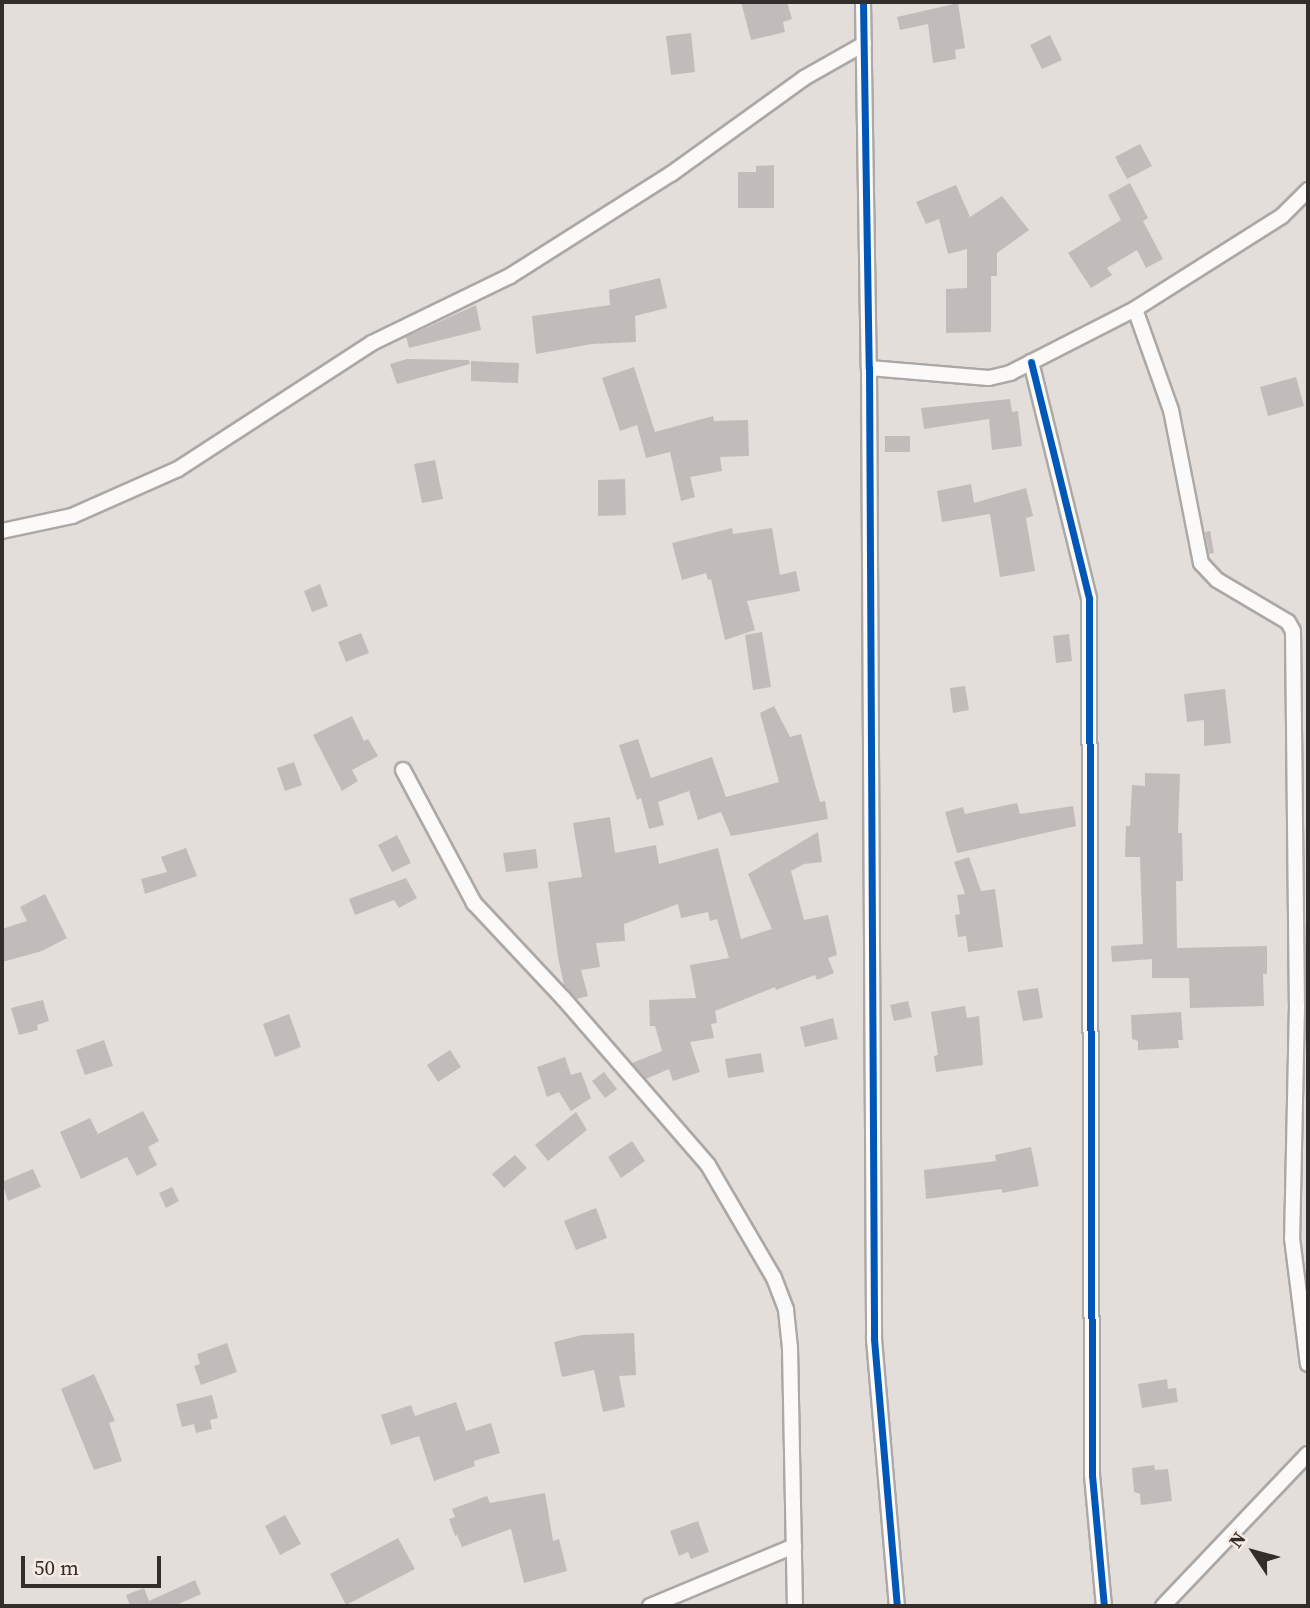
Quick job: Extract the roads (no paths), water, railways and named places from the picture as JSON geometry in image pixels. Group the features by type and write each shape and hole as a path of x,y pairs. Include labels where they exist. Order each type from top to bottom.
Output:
{"street":[{"path":"863,2 869,368 874,1339 897,1606"},
{"path":"2,531 72,516 178,470 372,343 510,276 671,174 804,78 864,44"},
{"path":"869,368 989,378 1010,373 1135,309 1282,216 1308,190"},
{"path":"1135,309 1171,410 1201,563 1217,580 1288,622 1293,631 1297,1005 1292,1238 1308,1364"},
{"path":"1031,362 1088,597 1092,1475 1104,1606"},
{"path":"403,770 474,903 572,1008 708,1165 774,1278 786,1310 790,1348 795,1606"},
{"path":"1163,1606 1308,1454"},
{"path":"650,1606 794,1546"}]}
